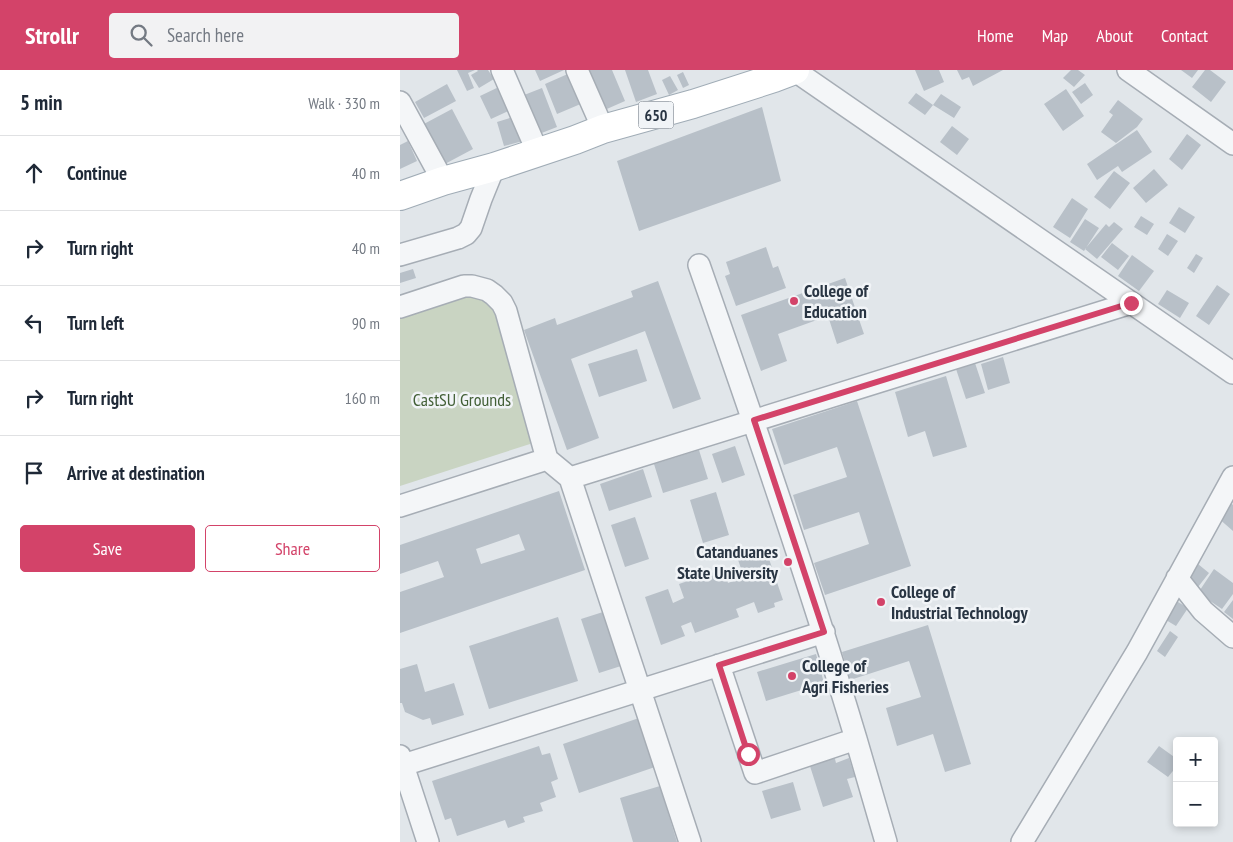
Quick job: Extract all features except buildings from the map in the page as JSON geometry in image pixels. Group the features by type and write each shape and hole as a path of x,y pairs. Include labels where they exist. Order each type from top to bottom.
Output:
{"main road":[{"name":"650","path":"400,196 443,181 538,153 603,129 694,104 782,72"}],"street":[{"path":"502,70 538,153"},
{"path":"577,70 603,129"},
{"path":"1128,70 1233,144"},
{"path":"782,72 1131,303 1233,373"},
{"path":"400,102 443,181"},
{"path":"400,255 466,234 472,228 494,167"},
{"path":"699,265 754,420 824,632 886,842"},
{"path":"400,306 464,286 480,287 494,295 502,303 506,311 547,459 570,478 690,842"},
{"path":"570,478 1131,303"},
{"path":"400,506 547,459"},
{"path":"1022,842 1137,652 1233,477"},
{"path":"1177,578 1203,611 1233,637"},
{"path":"428,842 401,762 824,632"},
{"path":"719,665 755,773 856,739"}],"green space":[{"name":"CastSU Grounds","path":"464,291 492,297 534,439 530,444 400,486 400,312"}],"place":[{"name":"College of Education","path":"794,301"},
{"name":"Catanduanes State University","path":"788,562"},
{"name":"College of Industrial Technology","path":"881,602"},
{"name":"College of Agri Fisheries","path":"792,676"}],"route":[{"path":"748,754 719,665 824,632 754,420 1131,303"}]}
